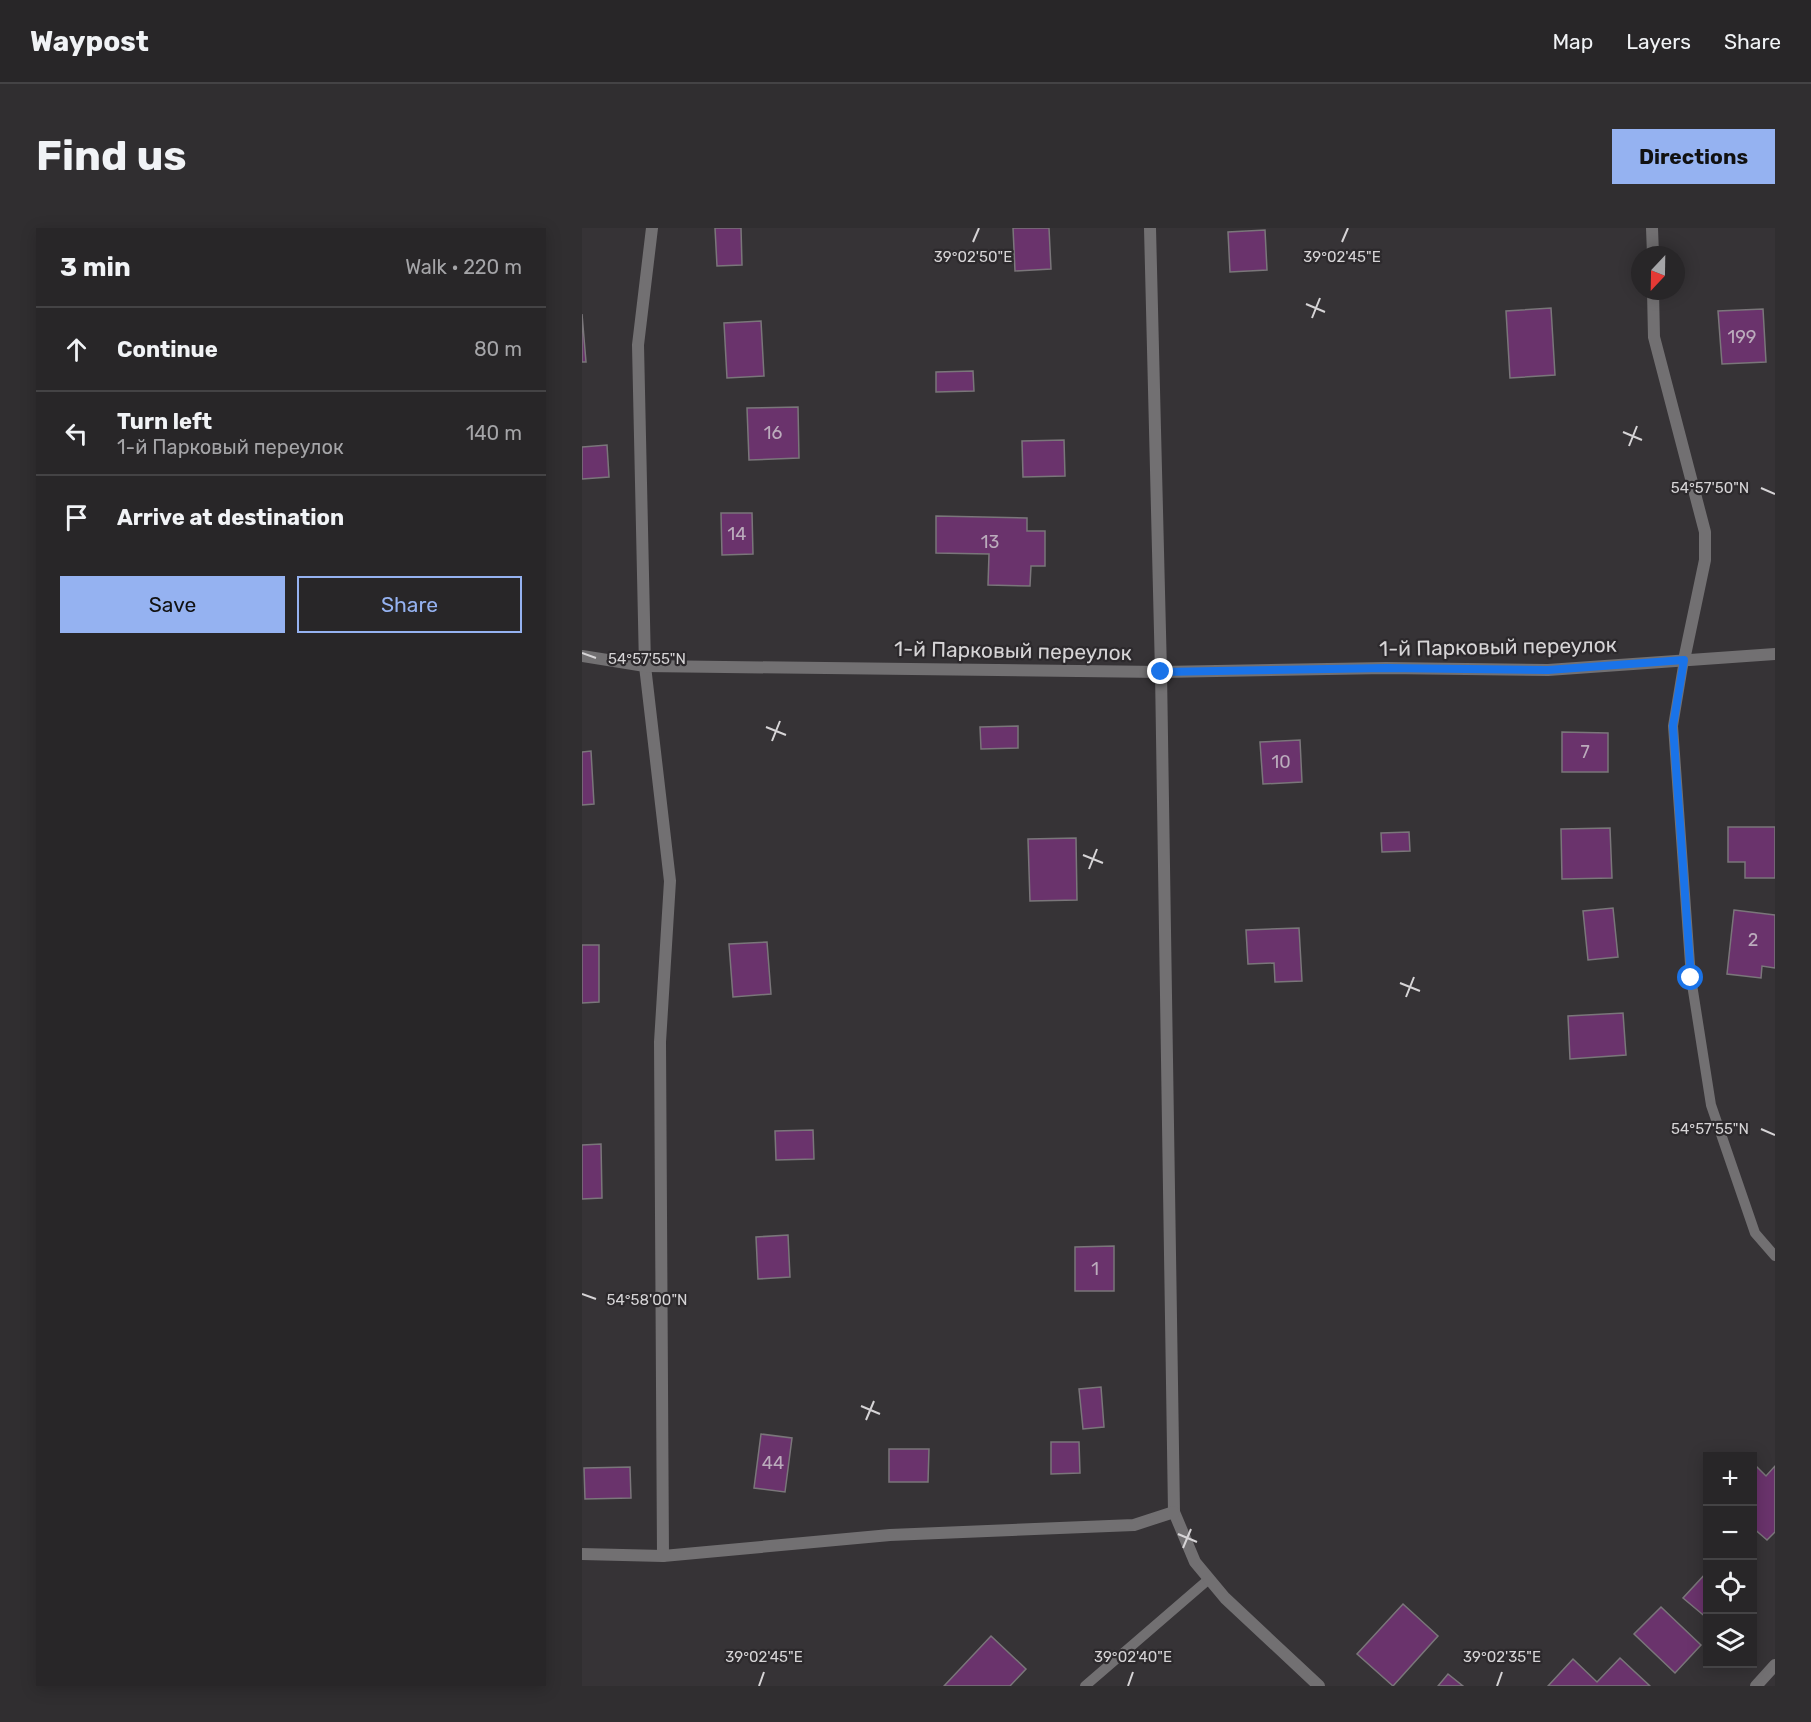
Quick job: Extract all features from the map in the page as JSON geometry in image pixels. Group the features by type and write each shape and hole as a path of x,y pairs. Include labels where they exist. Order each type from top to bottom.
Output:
{"street":[{"path":"652,228 638,345 645,666 670,881 660,1042 663,1556"},
{"path":"1150,228 1161,672 1174,1512 1195,1563 1225,1598 1319,1686"},
{"path":"1652,228 1653,246"},
{"path":"1653,300 1654,337 1705,532 1706,560 1684,660"},
{"name":"1-й Парковый переулок","path":"582,656 645,666 1161,672 1386,668 1548,670 1775,654"},
{"path":"582,1554 663,1556 890,1535 1134,1525 1174,1512"},
{"path":"1756,1686 1775,1665"}],"lane":[{"path":"1684,660 1673,726 1691,978 1711,1105 1755,1233 1775,1256"},
{"path":"1085,1686 1209,1579"}],"building":[{"path":"715,228 741,228 742,265 717,266"},
{"path":"1013,228 1049,228 1051,269 1015,271"},
{"path":"1265,230 1267,270 1230,272 1228,232"},
{"path":"1551,308 1555,375 1510,378 1506,311"},
{"path":"1763,309 1766,362 1722,364 1718,311"},
{"path":"582,314 586,362 582,362"},
{"path":"761,321 764,376 727,378 724,323"},
{"path":"973,371 974,391 936,392 936,372"},
{"path":"798,407 799,458 749,460 747,408"},
{"path":"1064,440 1065,476 1023,477 1022,441"},
{"path":"607,445 609,477 582,479 582,447"},
{"path":"721,513 752,513 753,554 722,555"},
{"path":"936,516 1027,518 1027,531 1045,531 1045,566 1031,566 1030,586 988,585 989,554 936,553"},
{"path":"1018,726 1018,748 981,749 980,727"},
{"path":"1562,732 1608,733 1608,772 1562,772"},
{"path":"1300,740 1302,782 1263,784 1260,742"},
{"path":"591,751 594,804 582,805 582,752"},
{"path":"1728,827 1775,827 1775,878 1745,878 1745,862 1728,862"},
{"path":"1610,828 1612,878 1562,879 1561,829"},
{"path":"1409,832 1410,851 1382,852 1381,833"},
{"path":"1076,838 1077,900 1030,901 1028,839"},
{"path":"1613,908 1618,957 1588,960 1583,911"},
{"path":"1734,910 1775,915 1775,968 1762,966 1761,978 1727,974"},
{"path":"1299,928 1302,981 1275,982 1274,963 1248,964 1246,930"},
{"path":"767,942 771,994 733,997 729,944"},
{"path":"582,945 599,945 599,1002 582,1003"},
{"path":"1623,1013 1626,1055 1570,1059 1568,1016"},
{"path":"813,1130 814,1159 776,1160 775,1131"},
{"path":"601,1144 602,1198 582,1199 582,1145"},
{"path":"788,1235 790,1277 758,1279 756,1237"},
{"path":"1114,1246 1114,1291 1075,1291 1075,1247"},
{"path":"1101,1387 1104,1427 1083,1429 1079,1389"},
{"path":"761,1434 792,1438 785,1492 754,1488"},
{"path":"1051,1442 1079,1442 1080,1473 1051,1474"},
{"path":"889,1449 929,1449 928,1482 889,1482"},
{"path":"1775,1466 1775,1532 1767,1540 1757,1531 1757,1467 1766,1476"},
{"path":"630,1467 631,1498 585,1499 584,1468"},
{"path":"1703,1576 1703,1615 1683,1598"},
{"path":"1403,1604 1438,1636 1393,1686 1357,1654"},
{"path":"1661,1607 1701,1645 1675,1673 1634,1634"},
{"path":"991,1636 1026,1669 1010,1686 944,1686"},
{"path":"1620,1658 1650,1686 1548,1686 1573,1659 1597,1682"},
{"path":"1448,1674 1463,1686 1438,1686"}],"route":[{"path":"1161,672 1386,668 1548,670 1684,660 1673,726 1691,978"}]}
